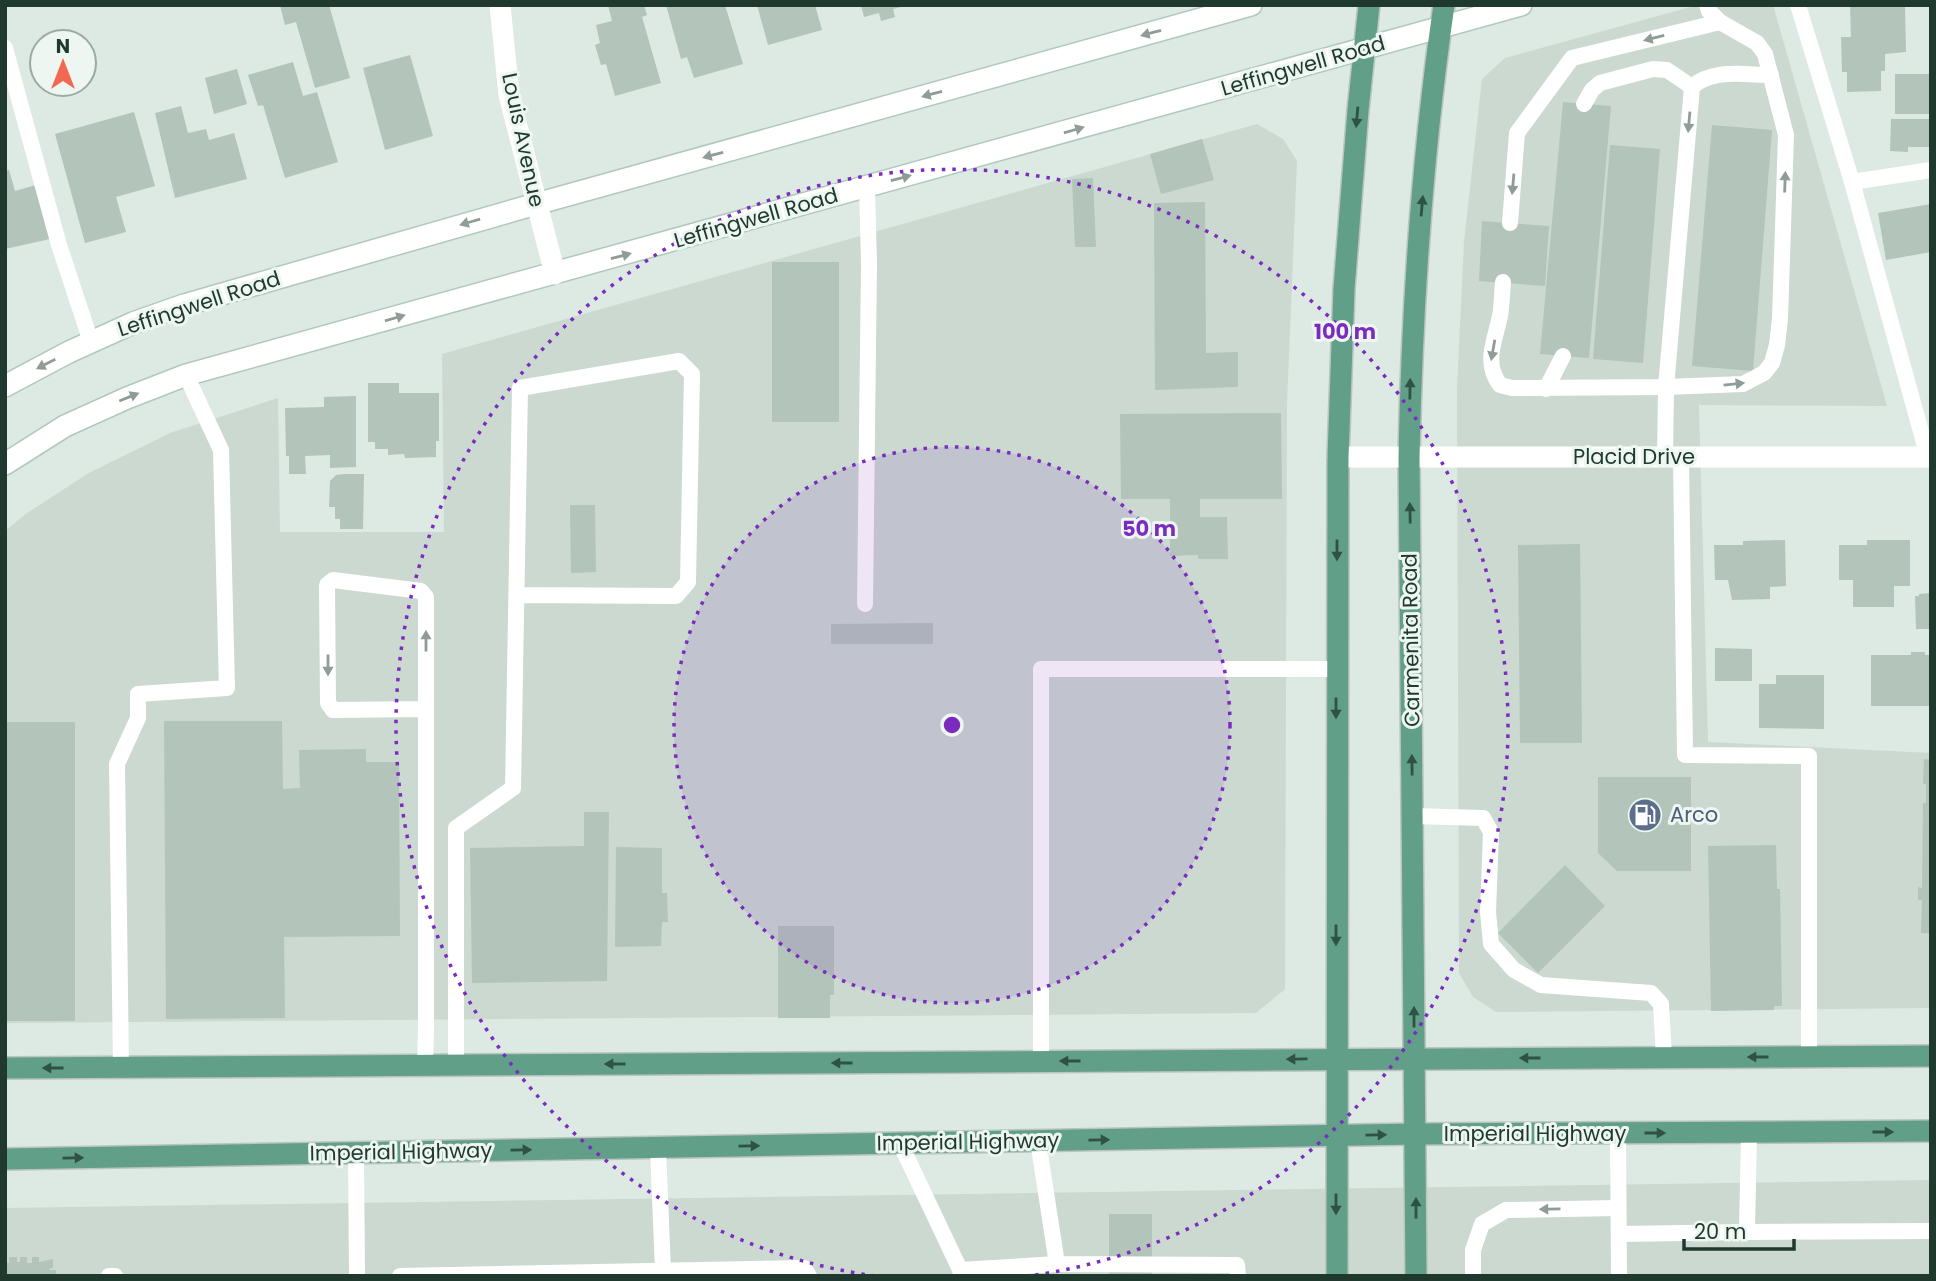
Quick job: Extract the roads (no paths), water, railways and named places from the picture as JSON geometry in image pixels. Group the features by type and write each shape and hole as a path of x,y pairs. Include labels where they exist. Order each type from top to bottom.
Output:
{"main road":[{"name":"Louis Avenue","path":"500,5 509,95 555,274"},
{"name":"Leffingwell Road","path":"5,386 91,342 133,323 184,305 1251,5"},
{"path":"1337,1276 1338,457 1344,289 1369,5"},
{"name":"Carmenita Road","path":"1416,1276 1409,457 1411,337 1415,274 1444,5"},
{"name":"Leffingwell Road","path":"5,464 65,426 186,375 1521,5"},
{"name":"Placid Drive","path":"1338,457 1929,457"},
{"path":"5,1068 1931,1056"},
{"name":"Imperial Highway","path":"5,1159 1336,1135 1931,1131"}],"lane":[{"path":"1503,282 1500,314 1490,356 1491,368 1500,385 1546,389 1743,384 1764,373 1772,363 1780,319 1786,135 1765,54 1757,43 1720,22 1707,5"},
{"path":"1798,5 1852,182 1929,457"},
{"path":"1510,223 1517,133 1572,58 1720,22"},
{"path":"5,48 59,246 91,342"},
{"path":"1584,104 1592,90 1600,83 1653,69 1667,71 1692,87"},
{"path":"1771,75 1714,75 1703,78 1692,87 1666,387 1673,457 1685,755 1809,756 1809,1056"},
{"path":"1852,182 1931,170"},
{"path":"865,604 869,263 867,187"},
{"path":"1546,389 1563,356"},
{"path":"456,1065 456,828 513,788 520,388 679,361 692,374 688,582 676,596 517,595"},
{"path":"121,1068 117,764 138,718 138,694 227,688 221,450 186,375"},
{"path":"425,1065 426,709 426,597 421,591 333,580 327,585 328,703 333,710 426,709"},
{"path":"1041,1061 1041,669 1336,670"},
{"path":"1413,816 1483,818 1491,832 1488,912 1491,944 1514,970 1541,985 1651,993 1661,1003 1664,1057"},
{"path":"1746,1232 1749,1132"},
{"path":"1618,1133 1619,1276"},
{"path":"1038,1141 1056,1264"},
{"path":"900,1143 962,1273 1056,1264 1237,1265 1238,1276"},
{"path":"658,1148 663,1271"},
{"path":"356,1153 357,1276"},
{"path":"1473,1276 1473,1250 1482,1224 1506,1210 1618,1208"},
{"path":"1619,1234 1931,1231"},
{"path":"401,1276 804,1268 808,1276"},
{"path":"109,1276 116,1276"}],"place":[{"name":"Arco","path":"1645,815"}]}
